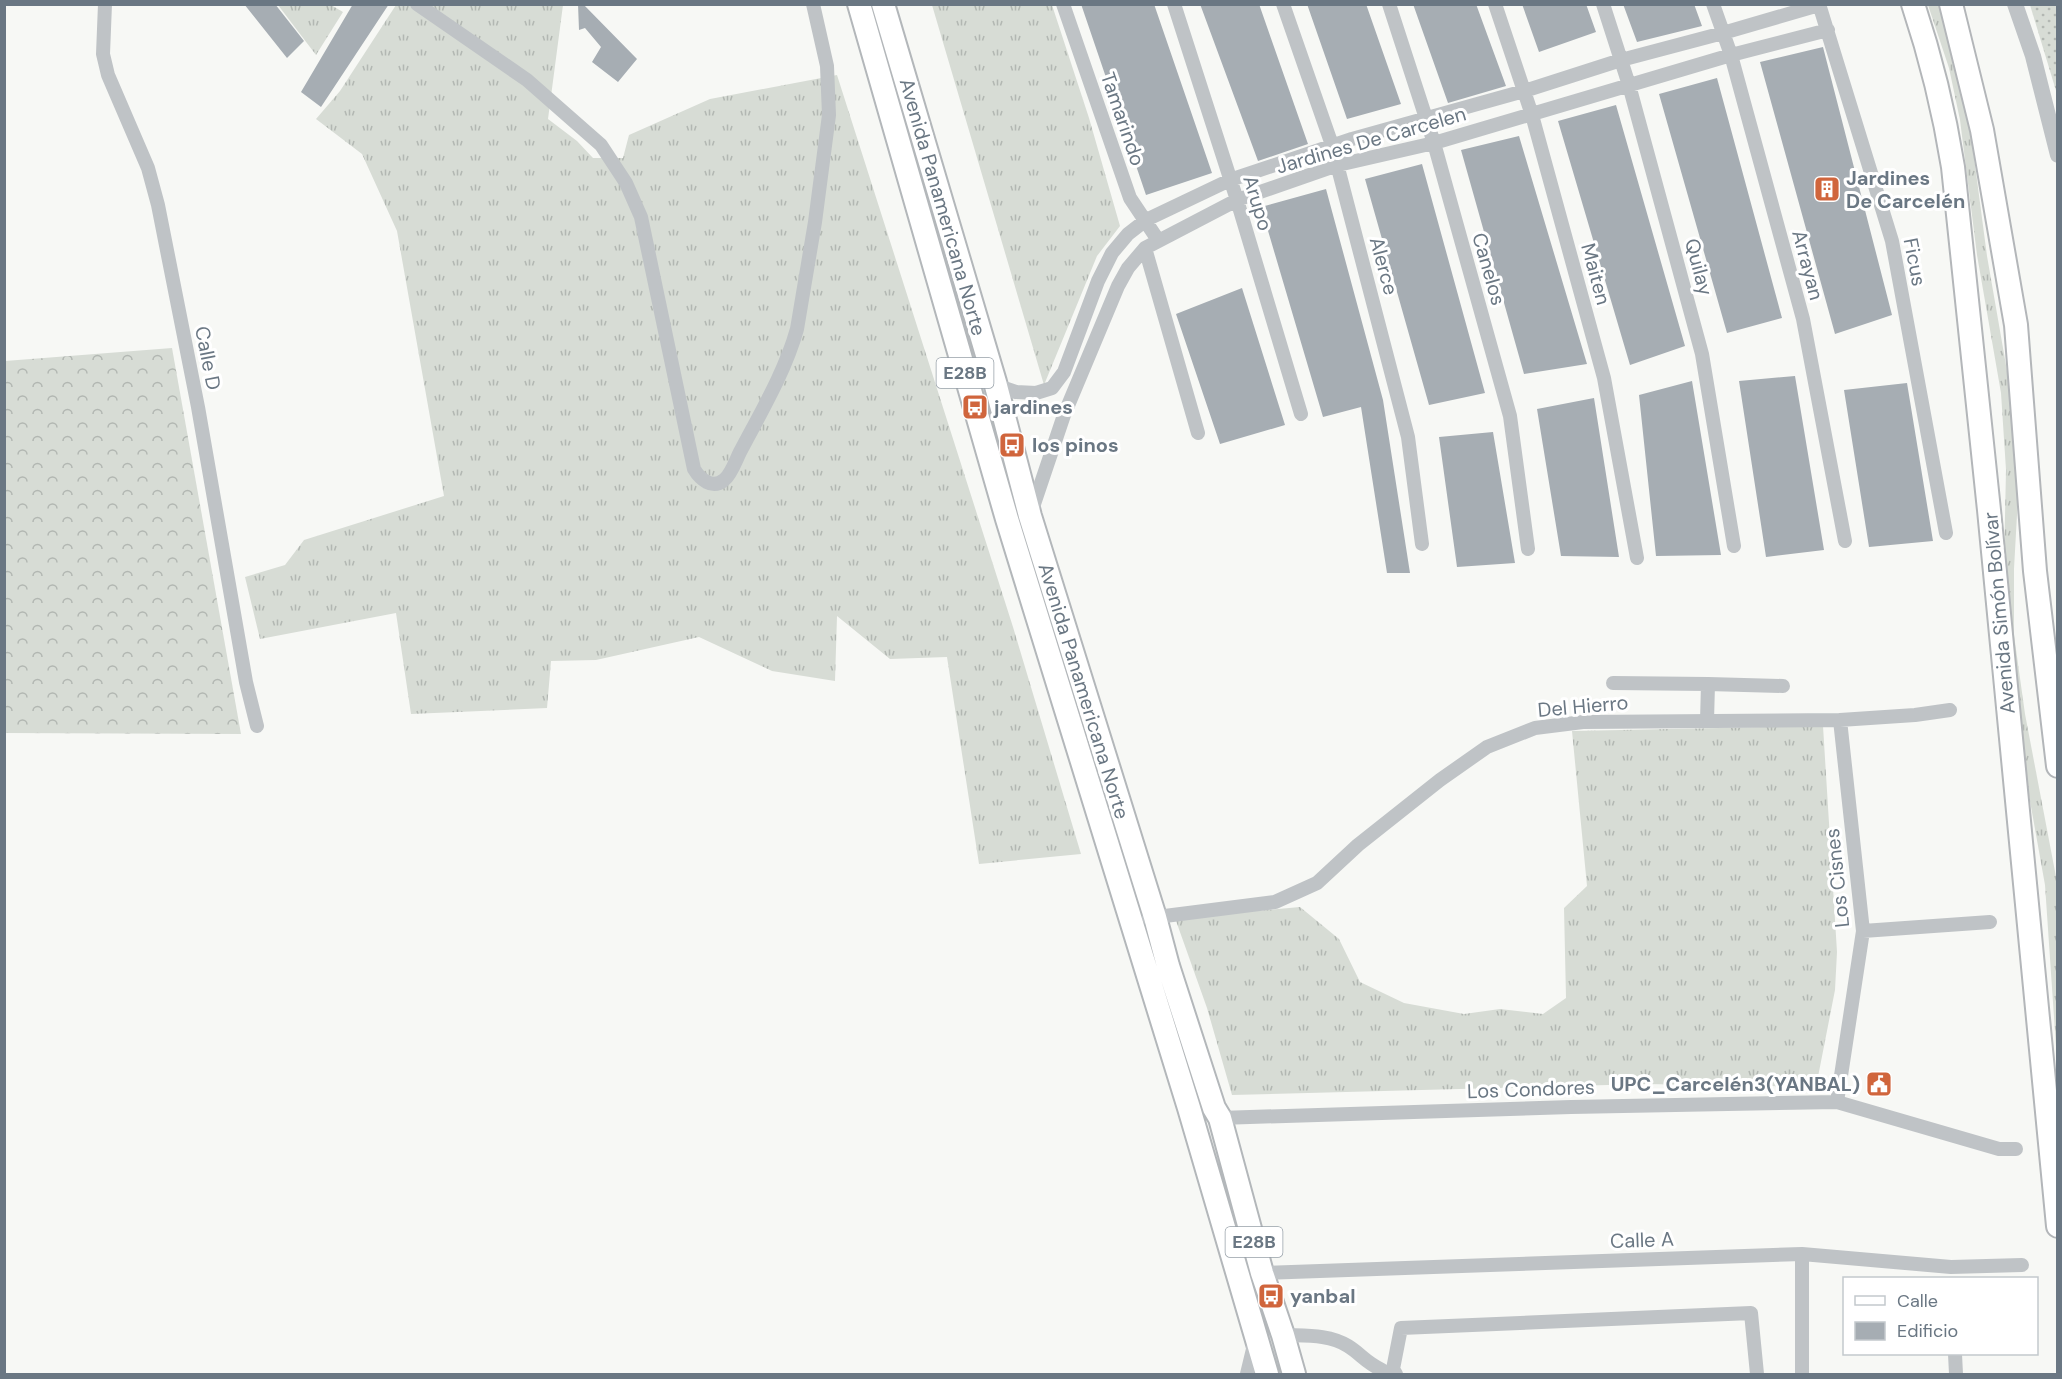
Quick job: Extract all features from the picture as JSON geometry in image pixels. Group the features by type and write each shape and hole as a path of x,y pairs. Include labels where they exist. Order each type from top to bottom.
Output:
{"main road":[{"name":"Avenida Panamericana Norte","path":"859,4 1007,519 1190,1108 1267,1374"},
{"name":"Avenida Panamericana Norte","path":"883,4 994,382 1030,516 1155,917 1168,966 1214,1108 1220,1118 1294,1374"},
{"name":"Avenida Simón Bolívar","path":"1913,4 1929,53 1944,115 1953,167 2058,1226"},
{"name":"Avenida Simón Bolívar","path":"1951,4 1982,130 2016,326 2035,571 2058,766"}],"street":[{"name":"Calle D","path":"105,4 103,54 108,75 148,168 158,205 198,407 246,682 257,726"},
{"path":"417,4 527,80 601,145 626,183 641,217 694,469 699,478 707,483 716,483 725,479 788,355 797,329 815,222 829,115 827,66 813,4"},
{"name":"Tamarindo","path":"1064,4 1130,198 1158,240"},
{"name":"Arupo","path":"1174,4 1237,200 1301,414"},
{"name":"Alerce","path":"1283,4 1338,165 1408,437 1422,544"},
{"name":"Canelos","path":"1389,4 1434,143 1510,416 1528,549"},
{"name":"Maiten","path":"1495,4 1532,115 1604,378 1637,558"},
{"name":"Quilay","path":"1603,4 1629,85 1702,354 1734,546"},
{"name":"Arrayan","path":"1713,4 1731,55 1803,320 1845,541"},
{"path":"2015,4 2032,56 2058,155"},
{"name":"Jardines De Carcelen","path":"994,382 1016,392 1036,393 1052,388 1064,372 1098,281 1112,253 1128,234 1146,220 1230,180 1332,145 1524,91 1621,60 1819,5"},
{"name":"Ficus","path":"1819,5 1893,241 1946,533"},
{"name":"Jardines De Carcelen","path":"1030,516 1064,415 1118,286 1128,268 1145,248 1158,240 1237,200 1338,165 1434,143 1731,55 1827,30"},
{"path":"1145,248 1198,433"},
{"path":"1613,683 1783,686"},
{"path":"1707,721 1708,684"},
{"name":"Del Hierro","path":"1131,919 1275,902 1317,883 1358,845 1440,780 1487,747 1534,728 1582,722 1840,720 1915,715 1950,710"},
{"name":"Los Cisnes","path":"1837,1102 1863,931 1840,720"},
{"path":"1863,931 1990,922"},
{"name":"Los Condores","path":"1220,1118 1571,1107 1837,1102 1999,1149 2016,1149"},
{"path":"1802,1374 1803,1254"},
{"name":"Calle A","path":"1263,1273 1803,1254 1951,1273 2022,1265"},
{"path":"1284,1335 1328,1337 1348,1346 1369,1364 1385,1372 1401,1328 1751,1312 1757,1374"},
{"path":"1246,1374 1256,1336"},
{"path":"1955,1355 1956,1374"}],"green space":[{"path":"278,5 331,5 343,12 316,55"},
{"path":"396,5 563,5 548,119 577,141 593,158 623,158 629,135 710,99 837,75 1013,627 1081,854 979,864 947,657 890,659 837,616 835,681 772,671 699,637 596,660 551,661 547,708 411,714 396,613 260,639 245,577 285,565 304,540 444,496 397,231 362,154 316,119 340,91"},
{"path":"932,5 1052,5 1089,118 1120,226 1097,256 1044,385"},
{"path":"1928,5 1939,5 1965,89 1987,256 2011,394 2018,497 2014,569 2014,635 2025,714 2057,882 2057,1061 2045,885 2023,762 2003,608 2006,470 2001,393 1977,255 1960,120 1949,68"},
{"path":"2030,5 2057,5 2057,94"},
{"path":"172,348 241,734 5,733 5,361"},
{"path":"1823,726 1837,952 1835,990 1816,1087 1645,1084 1232,1095 1207,1008 1175,918 1300,907 1339,939 1360,982 1404,1003 1464,1014 1500,1009 1543,1014 1566,998 1564,908 1587,886 1572,731"}],"building":[{"path":"244,4 275,4 304,41 287,58"},
{"path":"353,4 389,4 321,107 301,92"},
{"path":"578,4 583,4 637,59 618,82 592,62 601,47 585,28 579,30"},
{"path":"1081,4 1154,4 1212,173 1146,195"},
{"path":"1200,4 1259,4 1308,144 1258,161"},
{"path":"1307,4 1366,4 1401,104 1347,119"},
{"path":"1413,4 1476,4 1506,86 1448,103"},
{"path":"1522,4 1586,4 1596,32 1539,52"},
{"path":"1623,4 1694,4 1702,26 1637,42"},
{"name":"Jardines De Carcelén","path":"1823,47 1892,315 1835,334 1760,62"},
{"path":"1717,78 1782,318 1727,333 1659,94"},
{"path":"1616,105 1685,346 1630,365 1558,121"},
{"path":"1519,136 1587,364 1524,374 1461,150"},
{"path":"1422,164 1485,393 1429,405 1365,179"},
{"path":"1326,189 1383,400 1410,573 1387,573 1361,407 1323,417 1261,207"},
{"path":"1242,288 1285,425 1220,444 1176,314"},
{"path":"1795,376 1824,550 1766,557 1739,381"},
{"path":"1692,381 1721,555 1656,556 1639,395"},
{"path":"1907,383 1933,541 1869,547 1844,390"},
{"path":"1594,398 1619,557 1561,556 1537,409"},
{"path":"1493,432 1515,563 1457,567 1439,437"}],"place":[{"name":"Jardines De Carcelén","path":"1827,189"},
{"name":"jardines","path":"975,407"},
{"name":"los pinos","path":"1012,445"},
{"name":"UPC_Carcelén3(YANBAL)","path":"1879,1084"},
{"name":"yanbal","path":"1271,1296"}]}
